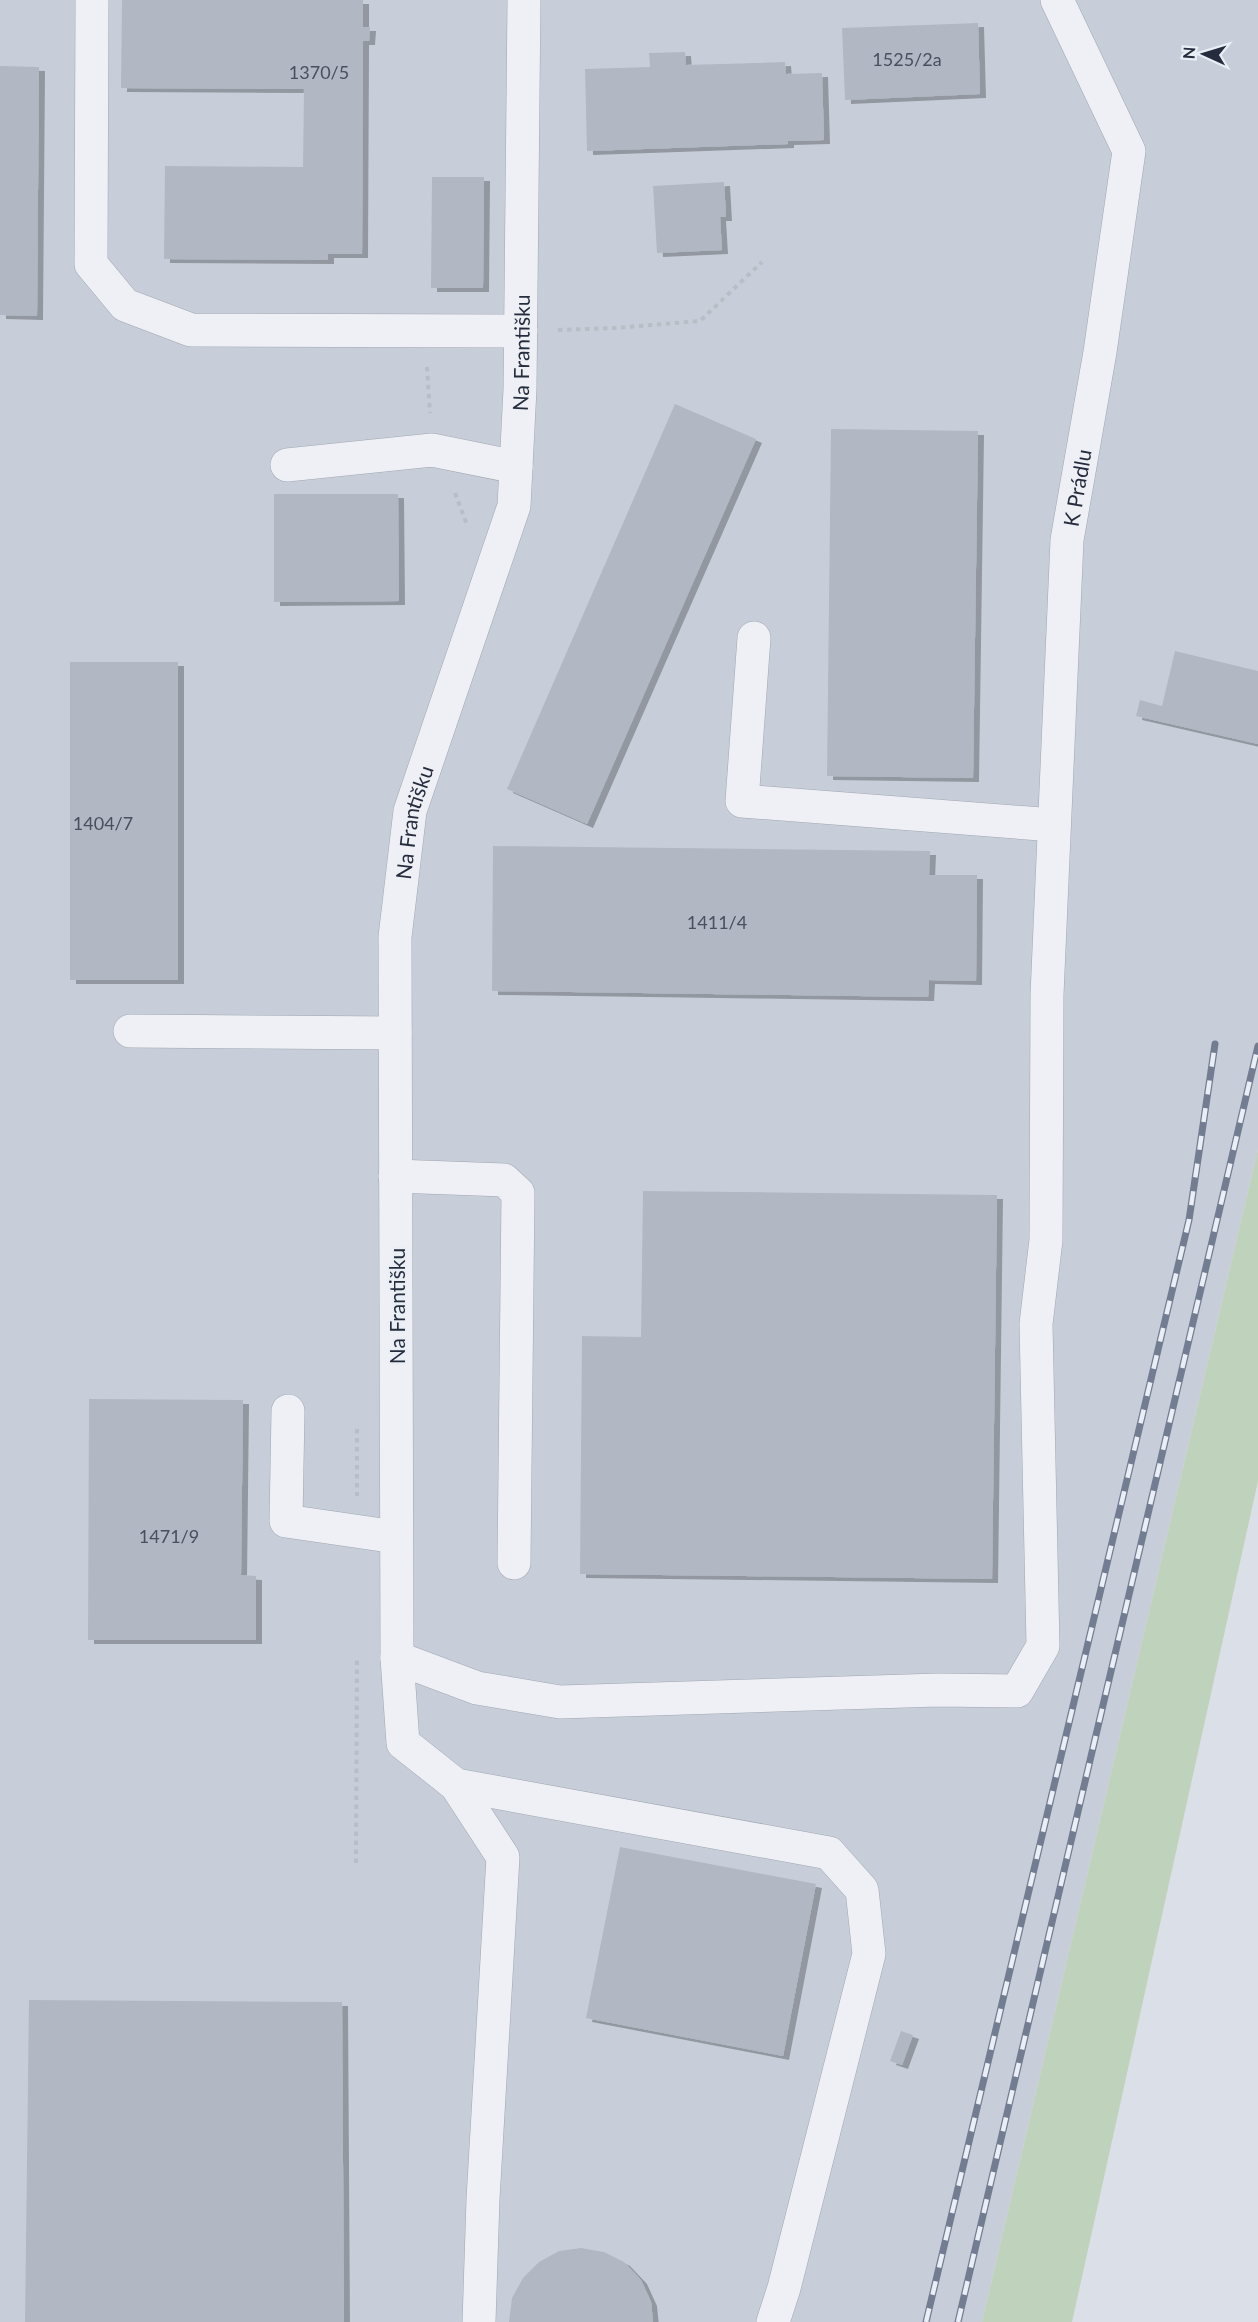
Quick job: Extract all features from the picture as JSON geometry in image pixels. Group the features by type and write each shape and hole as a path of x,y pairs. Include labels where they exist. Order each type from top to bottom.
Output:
{"street":[{"path":"92,0 90,264 125,305 191,330 521,332"},
{"name":"Na Františku","path":"456,1785 403,1743 397,1658 395,937 410,811 514,506 521,332 524,0"},
{"name":"K Prádlu","path":"397,1658 477,1689 560,1702 938,1690 1017,1691 1043,1646 1036,1324 1046,1240 1047,995 1067,540 1100,352 1129,151 1057,0"},
{"path":"287,465 432,450 516,467"},
{"path":"754,638 742,801 1054,825"},
{"path":"130,1031 395,1033"},
{"path":"395,1176 504,1179 518,1193 514,1563"},
{"path":"288,1411 286,1521 396,1537"},
{"path":"456,1785 503,1857 483,2199 479,2322"},
{"path":"456,1785 829,1853 862,1890 869,1954 784,2288 773,2322"}],"path":[{"path":"521,332 700,321 762,262"}],"shaded area":[{"path":"0,0 1258,0 1258,1149 982,2322 0,2322"}],"green space":[{"path":"1258,1149 1258,1481 1072,2322 982,2322"}],"building":[{"path":"122,0 363,0 363,27 370,27 369,41 363,41 362,254 328,254 328,260 164,259 165,166 303,167 304,89 121,88"},
{"path":"978,23 980,94 845,100 842,28"},
{"path":"685,52 686,65 785,62 786,74 822,73 824,140 788,141 788,144 587,151 585,69 650,67 649,53"},
{"path":"0,66 39,67 37,316 0,315"},
{"path":"432,177 484,177 483,288 431,288"},
{"path":"724,182 726,217 720,217 722,250 657,253 653,186"},
{"path":"675,404 756,439 587,824 507,789"},
{"path":"831,429 978,431 973,778 827,776"},
{"path":"274,494 398,494 399,601 274,602"},
{"path":"1175,651 1258,671 1258,744 1136,716 1140,700 1162,706"},
{"path":"70,662 178,662 178,980 70,980"},
{"path":"493,846 930,851 929,875 977,875 976,981 929,980 928,997 492,991"},
{"path":"643,1191 997,1195 992,1579 580,1574 582,1336 641,1337"},
{"path":"89,1399 243,1400 241,1575 256,1576 256,1640 88,1640"},
{"path":"620,1847 816,1884 783,2056 586,2018"},
{"path":"29,2000 342,2002 344,2322 25,2322"},
{"path":"901,2031 913,2035 902,2065 890,2061"},
{"path":"581,2248 604,2252 624,2262 641,2280 651,2302 653,2322 509,2322 512,2298 523,2278 539,2262 559,2251"}],"railway":[{"path":"926,2322 1189,1220 1215,1044"},
{"path":"958,2322 1258,1046"}]}
